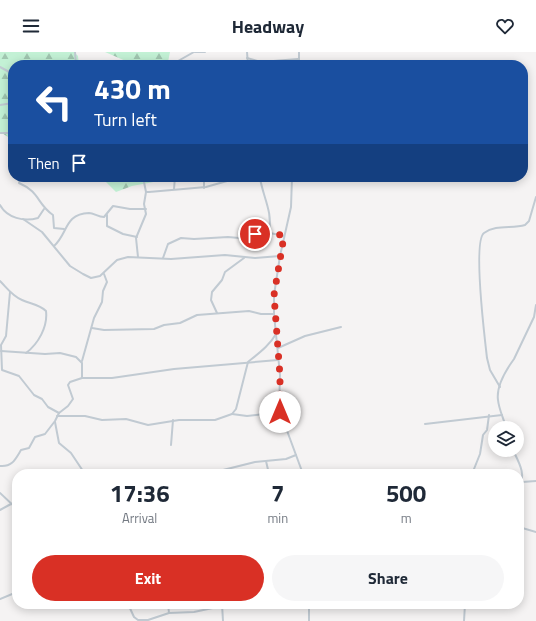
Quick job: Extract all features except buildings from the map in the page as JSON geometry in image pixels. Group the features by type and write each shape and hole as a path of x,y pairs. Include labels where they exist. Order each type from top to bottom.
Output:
{"street":[{"path":"180,60 195,52 206,52"},
{"path":"247,52 247,58 254,60"},
{"path":"286,60 298,59 299,52"},
{"path":"19,182 27,185 37,195 45,209 53,216 54,228 64,229"},
{"path":"138,257 137,237 146,214 144,204 146,192 144,182"},
{"path":"174,189 175,182"},
{"path":"204,182 204,188"},
{"path":"146,192 204,188 224,182"},
{"path":"260,182 270,214 269,232"},
{"path":"292,182 291,207 280,256 274,295 274,314 278,348 280,412 301,469"},
{"path":"500,387 490,370 488,358 480,279 479,241 483,234 490,230 504,226 523,226 527,223 536,197"},
{"path":"0,205 11,217 23,219 38,218 45,209"},
{"path":"54,246 59,241 68,223 79,214 90,213 102,217 113,206 130,209 146,208"},
{"path":"107,213 107,226 122,234 137,237"},
{"path":"23,219 42,232 67,262 83,274 96,278 104,274 118,260 138,257 163,258 222,255 244,258 280,256"},
{"path":"163,258 168,244 179,238 196,239 230,236 239,238 269,232 284,236"},
{"path":"217,313 211,300 212,292 222,280 225,272 244,258"},
{"path":"82,378 82,361 95,316 102,302 103,291 107,284 104,274"},
{"path":"0,280 10,292 22,300 33,303 46,312 38,342 26,353"},
{"path":"10,292 6,336 2,343 1,351 3,371 19,376 34,395 42,399 48,407 58,412"},
{"path":"504,421 498,398 500,387 534,317 536,305"},
{"path":"92,328 104,330 154,329 164,325 180,323 196,315 248,311 261,314 274,314"},
{"path":"278,348 305,336 341,327"},
{"path":"232,414 237,406 248,362 262,351 276,333"},
{"path":"1,351 60,353 76,357 82,361"},
{"path":"0,466 11,465 21,450 29,448 34,438 44,435 55,421 58,412 68,406 72,401 68,383 82,378 112,378 174,369 278,360"},
{"path":"57,416 85,416 108,421 126,419 148,425 173,420 212,421 232,414 245,416 280,412"},
{"path":"425,424 489,415 502,415"},
{"path":"474,469 480,454 483,436 487,430 489,415"},
{"path":"171,445 173,420"},
{"path":"55,421 59,443 72,453 82,469"},
{"path":"223,469 286,459 296,455"},
{"path":"516,457 521,469"},
{"path":"266,461 268,469"},
{"path":"524,482 532,483 536,481"},
{"path":"0,493 11,504 0,510"},
{"path":"524,528 536,532"},
{"path":"0,598 12,594"},
{"path":"130,609 133,616 138,620 148,620 169,613 194,612 206,609"},
{"path":"169,609 169,613"},
{"path":"222,609 223,621"},
{"path":"309,609 309,621"},
{"path":"464,621 465,609"}],"green space":[{"path":"0,52 74,52 78,56 78,60 8,60 8,137 0,132"},
{"path":"105,52 170,52 168,60 123,60"},
{"path":"106,182 153,182 132,186 116,192"}],"route":[{"path":"255,234 270,232 284,236 274,295 274,314 280,376 280,412"}]}
